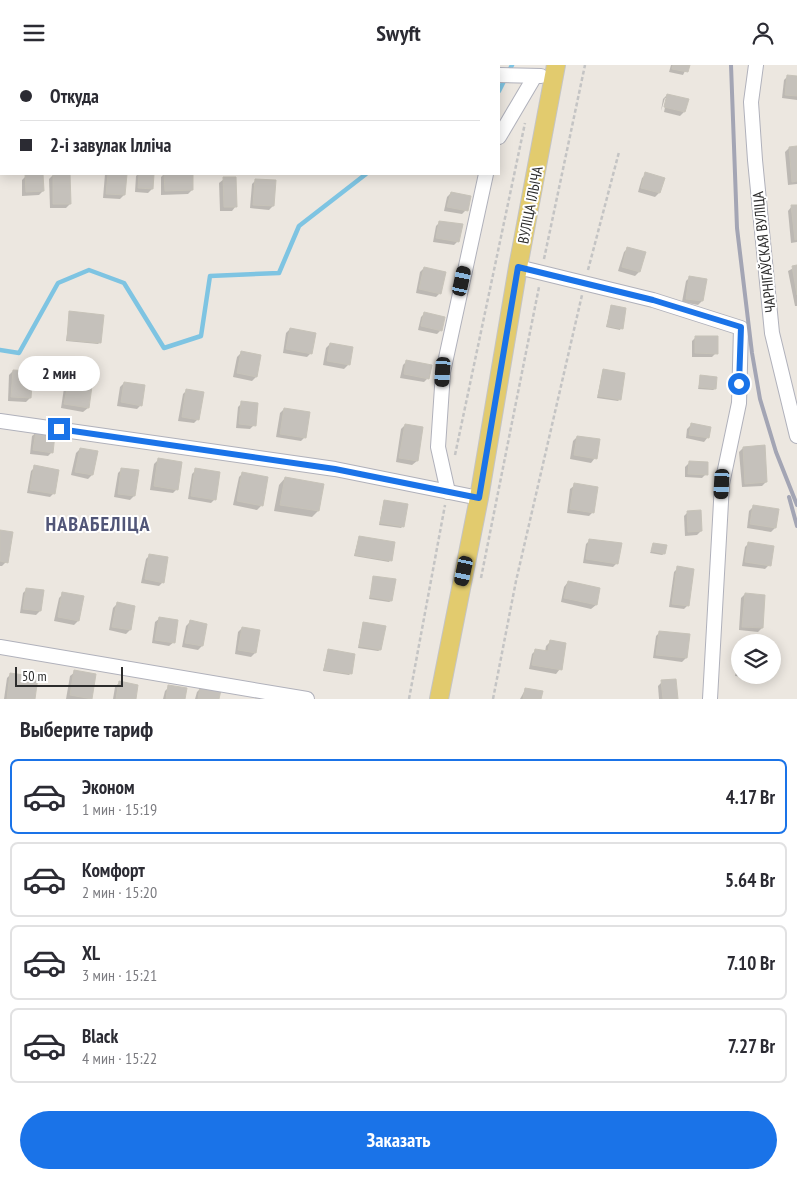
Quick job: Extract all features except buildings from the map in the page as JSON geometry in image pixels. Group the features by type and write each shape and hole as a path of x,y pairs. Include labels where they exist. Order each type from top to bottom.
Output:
{"main road":[{"name":"ВУЛІЦА ІЛЬІЧА","path":"439,699 479,498 518,267 555,71"}],"street":[{"name":"ЧАРНІГАЎСКАЯ ВУЛІЦА","path":"756,65 752,103 755,160 772,333 797,436"},
{"path":"500,75 535,76 555,71"},
{"path":"500,135 535,76"},
{"path":"448,491 438,447 443,372 486,175"},
{"path":"518,267 653,300 741,327 739,403 722,484 710,699"},
{"path":"0,421 335,469 479,498"},
{"path":"0,647 307,699"}],"path":[{"path":"480,581 513,426 541,273 585,65"},
{"path":"454,462 526,115"},
{"path":"494,699 518,571 585,283 619,152"},
{"path":"408,699 448,491"}],"waterway":[{"path":"500,89 512,65"},
{"path":"0,350 19,353 58,283 89,270 124,283 164,348 201,336 210,276 279,273 299,226 365,175"}],"railway":[{"path":"731,65 737,228 752,353 760,399 776,452 797,505"},
{"path":"789,497 797,526"}],"district":[{"name":"НАВАБЕЛІЦА","path":"98,524"}],"route":[{"path":"59,429 335,469 479,498 518,267 653,300 741,327 739,384"}]}
